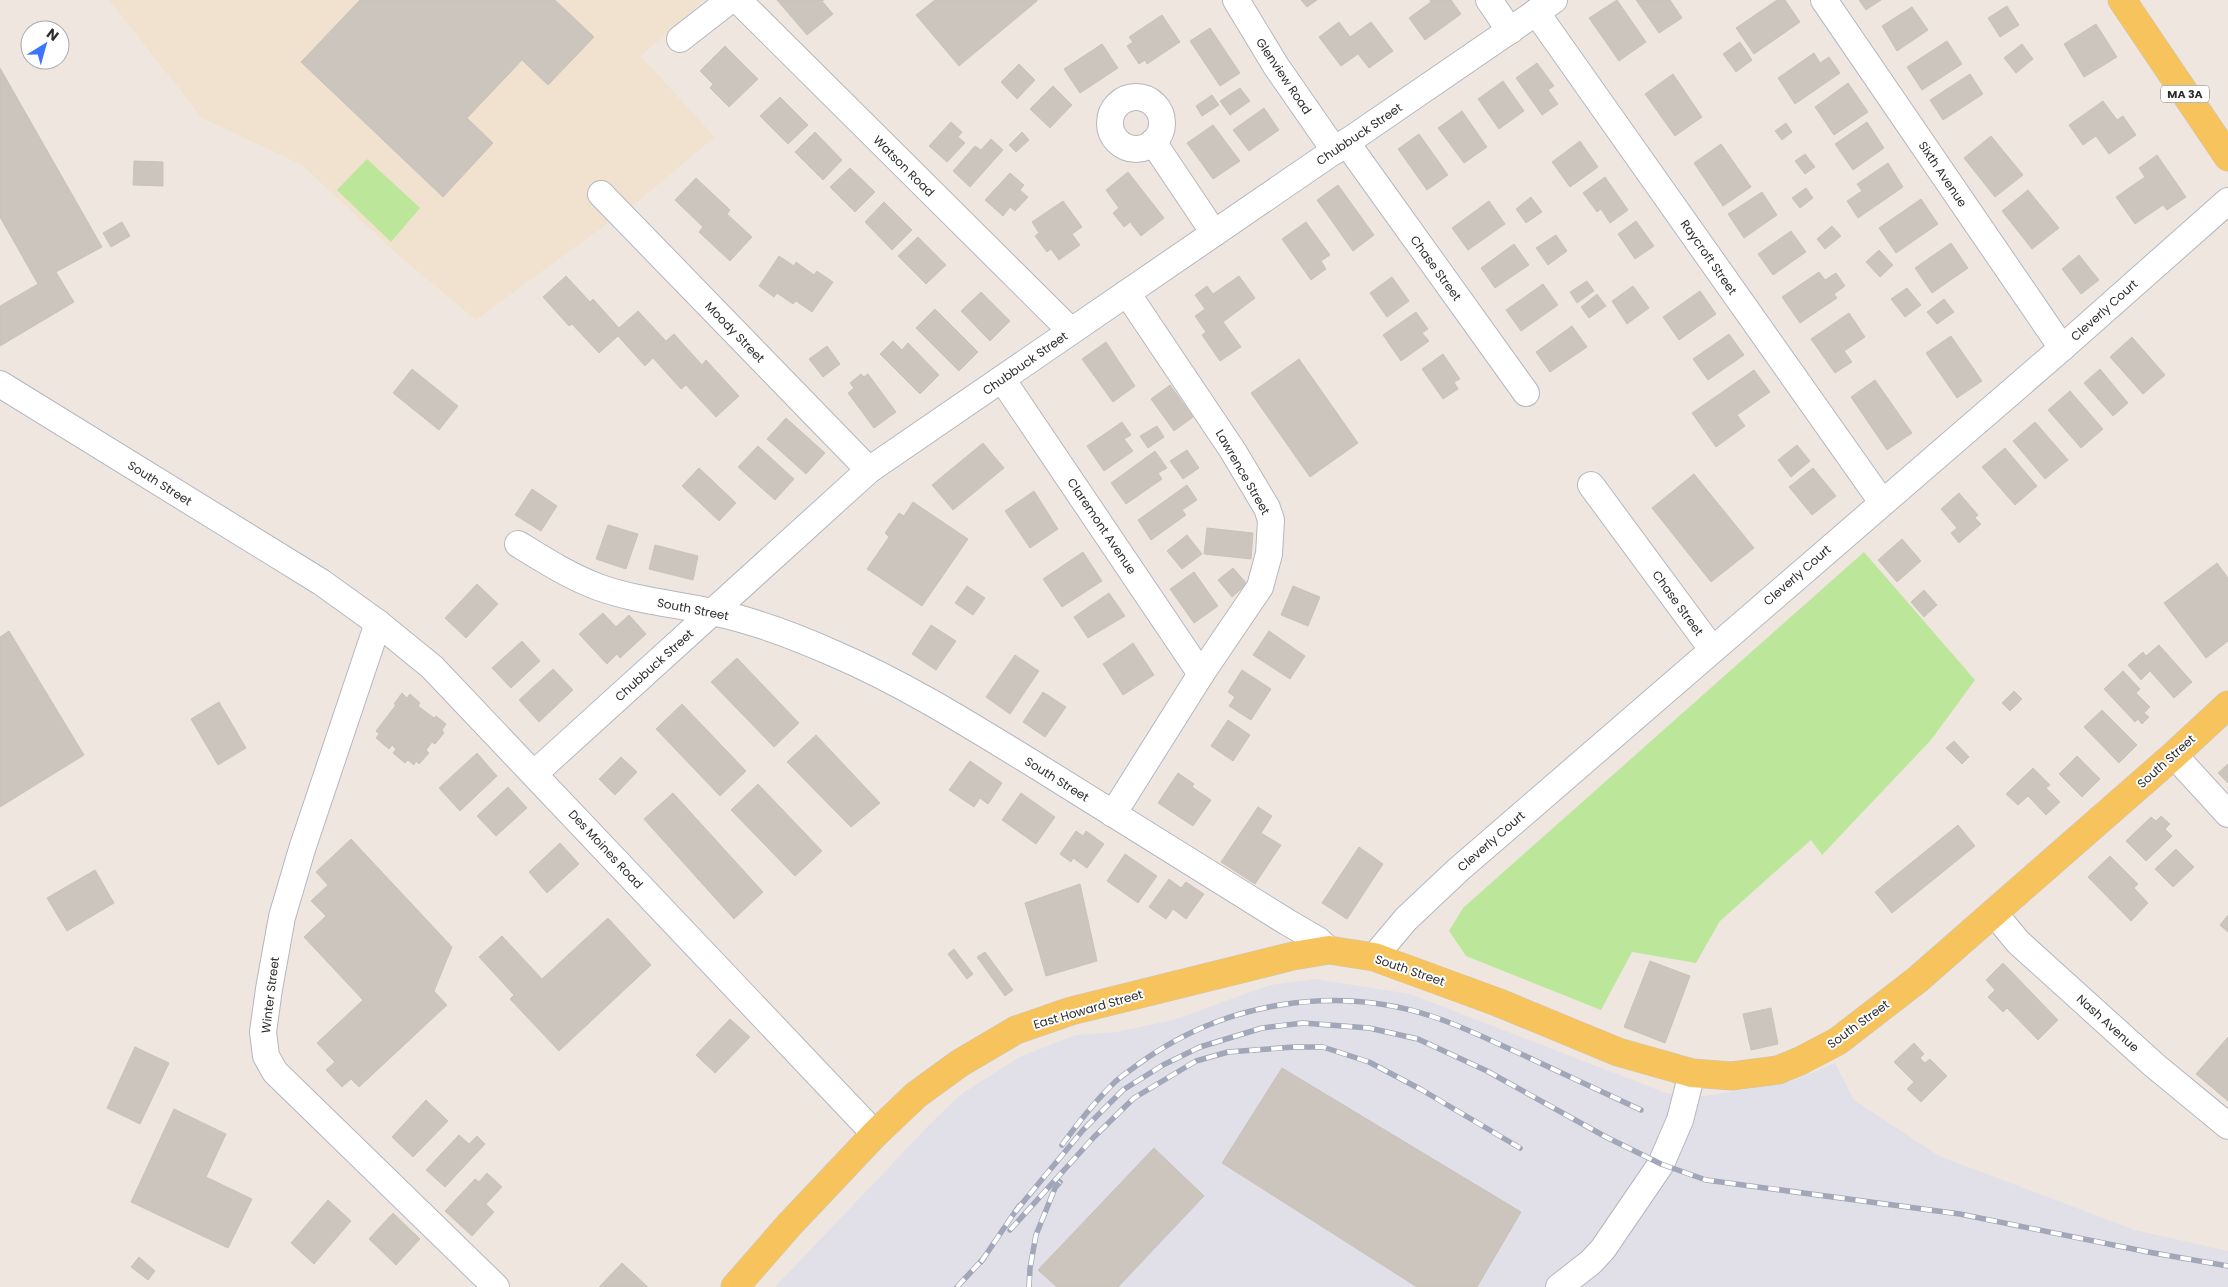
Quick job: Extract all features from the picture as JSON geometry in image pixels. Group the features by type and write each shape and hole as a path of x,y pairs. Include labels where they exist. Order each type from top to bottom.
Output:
{"main road":[{"name":"MA 3A","path":"2122,0 2228,157"},
{"name":"South Street","path":"1329,950 1374,957 1497,1002 1618,1052 1692,1073 1732,1076 1778,1070 1838,1041 1917,980 2174,755 2228,705"},
{"name":"East Howard Street","path":"735,1287 874,1134 916,1095 960,1063 1016,1030 1081,1009 1264,962 1329,950"}],"street":[{"path":"680,39 730,0"},
{"name":"Watson Road","path":"738,0 1071,331"},
{"name":"Glenview Road","path":"1236,0 1276,66 1341,146"},
{"path":"1489,0 1510,32"},
{"name":"Sixth Avenue","path":"1824,0 2062,348"},
{"name":"Chubbuck Street","path":"535,774 869,470 1510,32 1545,6"},
{"name":"Raycroft Street","path":"1545,6 1882,502"},
{"path":"1153,142 1214,233"},
{"name":"Chase Street","path":"1341,146 1526,393"},
{"name":"Moody Street","path":"601,194 869,470"},
{"name":"Cleverly Court","path":"1374,957 1406,919 1458,870 2062,348 2228,201"},
{"name":"Lawrence Street","path":"1113,814 1201,674 1260,587 1269,554 1271,520 1267,508 1234,451 1127,293"},
{"name":"Claremont Avenue","path":"1002,379 1201,674"},
{"name":"South Street","path":"0,384 321,582"},
{"name":"Chase Street","path":"1591,485 1712,649"},
{"name":"South Street","path":"518,544 568,574 599,588 674,606 754,621 836,654 888,679 931,702 1318,940 1329,950"},
{"name":"Des Moines Road","path":"321,582 378,623 432,667 874,1134"},
{"name":"Winter Street","path":"378,623 302,849 282,917 263,1032 266,1056 275,1072 496,1287"},
{"path":"2174,755 2228,814"},
{"name":"Nash Avenue","path":"1994,914 2018,942 2154,1065 2228,1126"},
{"path":"1559,1287 1591,1262 1603,1249 1661,1164 1680,1120 1692,1073"}],"shaded area":[{"path":"109,0 704,0 641,56 715,137 641,199 476,320 399,256 302,165 202,118"},
{"path":"1315,979 1410,994 1666,1093 1704,1096 1755,1088 1792,1081 1835,1063 1854,1100 1939,1156 2135,1230 2228,1251 2228,1287 775,1287 960,1095 1019,1057 1076,1035 1116,1032 1173,1020 1270,985"}],"green space":[{"path":"367,159 420,208 391,242 337,190"},
{"path":"1864,552 1975,680 1931,740 1822,855 1811,840 1720,921 1696,963 1632,952 1601,1010 1466,956 1449,931 1463,908"}],"building":[{"path":"360,0 555,0 594,37 548,85 522,60 467,118 493,143 443,197 301,62"},
{"path":"777,0 824,0 822,1 833,14 807,35"},
{"path":"935,0 1037,1 959,66 916,15"},
{"path":"1301,0 1317,0 1307,7"},
{"path":"1430,0 1451,0 1461,14 1425,40 1409,18 1431,2"},
{"path":"1617,0 1646,42 1619,61 1589,18"},
{"path":"1636,0 1670,0 1682,18 1659,33"},
{"path":"1777,0 1785,0 1800,22 1754,54 1736,28"},
{"path":"1859,0 1881,0 1866,10"},
{"path":"2007,6 2019,25 2000,37 1988,18"},
{"path":"1912,7 1928,30 1897,51 1882,26"},
{"path":"1162,15 1180,42 1147,64 1145,60 1139,64 1127,46 1133,42 1129,37"},
{"path":"1339,22 1350,37 1371,22 1393,51 1369,68 1358,54 1341,66 1319,37"},
{"path":"2096,24 2117,57 2084,77 2064,44"},
{"path":"1210,28 1240,73 1220,86 1190,41"},
{"path":"1947,41 1962,64 1922,90 1907,67"},
{"path":"1740,42 1752,60 1736,72 1723,54"},
{"path":"1102,44 1118,68 1080,93 1064,69"},
{"path":"2022,44 2033,59 2016,73 2004,58"},
{"path":"725,46 758,79 729,107 710,88 713,84 700,71"},
{"path":"1814,53 1820,63 1829,57 1840,73 1795,104 1778,78"},
{"path":"1537,63 1554,86 1548,90 1558,104 1542,115 1516,78"},
{"path":"1019,64 1035,80 1017,99 1001,82"},
{"path":"0,68 102,247 56,272 74,302 0,346 0,306 38,284 0,217"},
{"path":"1673,74 1702,117 1675,136 1645,94"},
{"path":"1970,74 1983,94 1943,120 1930,100"},
{"path":"1503,81 1524,111 1499,129 1478,99"},
{"path":"1848,83 1868,112 1834,135 1815,107"},
{"path":"1053,86 1072,105 1050,128 1030,109"},
{"path":"1240,88 1250,101 1230,115 1220,101"},
{"path":"1212,95 1219,105 1202,116 1196,106"},
{"path":"780,97 808,125 788,144 760,116"},
{"path":"2103,101 2117,120 2123,116 2136,135 2109,154 2096,136 2083,145 2069,125"},
{"path":"1264,108 1279,130 1249,151 1233,130"},
{"path":"1462,111 1487,147 1464,163 1438,128"},
{"path":"951,122 962,132 958,137 965,143 947,162 929,146"},
{"path":"1867,122 1884,148 1853,170 1835,144"},
{"path":"1786,123 1792,132 1782,140 1775,131"},
{"path":"1213,125 1240,161 1213,179 1187,143"},
{"path":"815,132 842,160 823,180 795,152"},
{"path":"1022,132 1029,140 1016,152 1009,145"},
{"path":"1419,134 1448,175 1427,190 1398,149"},
{"path":"1991,136 2023,175 1995,197 1964,158"},
{"path":"991,139 1003,150 970,187 953,171 975,146 981,150"},
{"path":"1580,141 1598,167 1570,187 1552,162"},
{"path":"1721,144 1751,187 1723,206 1694,163"},
{"path":"1805,154 1815,167 1805,174 1795,161"},
{"path":"2157,155 2186,197 2167,210 2163,205 2135,224 2116,197 2145,177 2139,168"},
{"path":"134,161 163,162 163,186 133,185"},
{"path":"1888,163 1903,187 1858,218 1847,201 1862,191 1857,184"},
{"path":"850,168 875,192 855,212 830,187"},
{"path":"1128,172 1164,218 1141,236 1130,222 1124,227 1113,213 1119,208 1106,190"},
{"path":"1010,173 1024,185 1020,190 1028,197 1015,211 1010,207 1003,216 985,200"},
{"path":"1605,177 1628,210 1610,223 1601,209 1597,212 1583,193"},
{"path":"696,178 730,210 727,214 752,237 730,261 699,232 703,227 675,200"},
{"path":"1338,185 1374,235 1353,251 1317,200"},
{"path":"1806,188 1813,198 1800,208 1792,198"},
{"path":"2028,190 2059,228 2032,249 2002,211"},
{"path":"1762,192 1777,215 1744,238 1728,214"},
{"path":"1531,197 1542,212 1526,223 1516,209"},
{"path":"1921,199 1938,224 1896,253 1879,228"},
{"path":"1063,201 1082,227 1072,234 1080,245 1059,260 1051,249 1047,252 1035,236 1039,233 1032,222"},
{"path":"1489,201 1505,224 1468,250 1452,228"},
{"path":"884,202 912,230 892,250 865,222"},
{"path":"1636,221 1654,246 1635,259 1618,234"},
{"path":"122,222 130,236 111,247 103,233"},
{"path":"1306,222 1330,255 1321,261 1326,269 1311,280 1282,239"},
{"path":"1832,226 1841,236 1825,249 1817,239"},
{"path":"1791,231 1806,252 1773,275 1758,254"},
{"path":"1556,235 1567,251 1548,265 1536,248"},
{"path":"918,237 946,265 926,284 898,256"},
{"path":"1951,243 1968,268 1932,293 1915,268"},
{"path":"1514,244 1529,265 1495,288 1481,268"},
{"path":"1879,250 1893,265 1880,277 1866,262"},
{"path":"2079,255 2099,280 2081,294 2062,269"},
{"path":"779,256 794,266 796,262 814,275 817,271 833,282 812,312 796,301 793,304 777,293 774,297 759,286"},
{"path":"1819,272 1825,280 1836,273 1845,286 1834,294 1837,298 1800,323 1782,297"},
{"path":"566,276 590,302 593,299 619,328 638,311 666,341 674,334 702,365 706,360 739,396 716,417 686,385 681,389 653,358 645,366 618,336 599,353 572,324 569,326 543,297"},
{"path":"1239,276 1255,298 1223,322 1241,347 1220,361 1202,335 1206,332 1195,316 1205,309 1195,295 1207,286 1213,294"},
{"path":"1392,277 1409,301 1387,317 1370,293"},
{"path":"1587,281 1594,291 1577,303 1570,292"},
{"path":"1543,284 1558,305 1521,331 1506,310"},
{"path":"1633,286 1649,308 1627,324 1612,301"},
{"path":"1907,288 1921,305 1905,317 1891,299"},
{"path":"1700,291 1716,314 1679,340 1663,317"},
{"path":"981,292 1010,321 990,341 961,311"},
{"path":"1597,294 1606,306 1589,318 1581,307"},
{"path":"1944,299 1954,312 1937,324 1927,312"},
{"path":"935,309 978,352 959,371 916,328"},
{"path":"1416,312 1428,329 1422,333 1429,341 1401,361 1383,335"},
{"path":"1849,313 1865,337 1844,351 1852,362 1835,373 1811,339"},
{"path":"1572,326 1587,347 1550,372 1536,352"},
{"path":"1729,334 1744,355 1708,380 1693,359"},
{"path":"1951,336 1982,381 1957,398 1926,353"},
{"path":"2132,337 2165,375 2143,394 2110,357"},
{"path":"893,341 902,350 908,343 939,375 920,394 880,354"},
{"path":"1106,342 1135,386 1113,402 1082,359"},
{"path":"827,346 840,364 823,377 809,359"},
{"path":"1443,354 1460,379 1454,382 1458,389 1443,399 1422,369"},
{"path":"1299,359 1358,443 1310,477 1251,393"},
{"path":"412,369 458,406 439,430 393,393"},
{"path":"2100,369 2128,403 2113,416 2084,383"},
{"path":"1754,370 1770,392 1737,415 1745,426 1716,447 1692,413"},
{"path":"861,374 864,377 868,374 896,412 874,428 848,393 854,388 850,383"},
{"path":"1875,380 1912,433 1887,450 1851,397"},
{"path":"1170,385 1193,417 1174,431 1151,399"},
{"path":"2070,391 2103,429 2081,448 2048,410"},
{"path":"786,418 825,453 806,474 767,439"},
{"path":"1122,422 1131,435 1124,439 1133,451 1104,471 1087,446"},
{"path":"2035,422 2068,460 2045,479 2013,441"},
{"path":"1157,426 1164,437 1148,448 1140,436"},
{"path":"983,443 1004,468 953,510 932,485"},
{"path":"1797,445 1810,461 1791,477 1778,460"},
{"path":"758,446 794,479 775,500 738,467"},
{"path":"2005,448 2037,486 2015,505 1982,467"},
{"path":"1187,450 1199,468 1183,479 1170,461"},
{"path":"1155,451 1167,468 1158,473 1162,479 1126,504 1111,483"},
{"path":"699,468 736,503 719,521 682,486"},
{"path":"1813,468 1836,496 1812,515 1789,487"},
{"path":"1694,474 1754,548 1711,582 1652,508"},
{"path":"1187,485 1197,500 1182,510 1186,515 1151,540 1138,520"},
{"path":"532,489 557,506 541,531 515,515"},
{"path":"1034,491 1058,529 1030,548 1005,511"},
{"path":"1959,493 1978,515 1975,518 1981,524 1959,543 1951,533 1957,528 1941,509"},
{"path":"913,502 968,539 922,606 867,569 889,537 885,533 899,513 904,516"},
{"path":"608,525 638,534 626,569 596,559"},
{"path":"1207,528 1253,533 1251,559 1204,554"},
{"path":"1187,535 1202,554 1182,569 1167,551"},
{"path":"1902,539 1921,561 1897,582 1878,560"},
{"path":"655,545 698,556 693,580 649,569"},
{"path":"1083,552 1102,581 1062,607 1043,579"},
{"path":"2217,563 2228,578 2228,641 2206,658 2164,603"},
{"path":"1233,568 1247,584 1232,597 1218,580"},
{"path":"1194,572 1218,606 1194,623 1170,589"},
{"path":"477,584 498,604 466,638 445,618"},
{"path":"967,586 985,598 973,615 955,603"},
{"path":"1293,586 1320,597 1308,626 1281,615"},
{"path":"1924,590 1937,605 1924,617 1911,602"},
{"path":"1109,593 1125,616 1088,638 1074,617"},
{"path":"603,613 616,627 629,615 646,634 620,658 617,654 607,664 579,634"},
{"path":"931,625 956,641 936,670 912,654"},
{"path":"9,631 84,755 0,807 0,637"},
{"path":"1269,631 1305,656 1290,679 1253,655"},
{"path":"522,641 540,661 511,688 492,668"},
{"path":"1133,643 1154,675 1123,695 1103,664"},
{"path":"2159,645 2192,682 2174,698 2150,671 2141,680 2128,665 2143,652 2146,656"},
{"path":"1015,655 1039,671 1010,714 986,697"},
{"path":"737,658 799,723 774,747 711,682"},
{"path":"553,669 573,690 539,722 519,700"},
{"path":"1242,670 1271,689 1251,720 1229,706 1235,697 1228,692"},
{"path":"2123,671 2140,689 2136,693 2150,707 2144,713 2149,717 2142,724 2138,719 2135,722 2104,689"},
{"path":"2014,691 2022,699 2010,711 2002,703"},
{"path":"1043,692 1066,707 1045,737 1023,722"},
{"path":"402,693 407,698 410,694 420,703 418,706 446,724 442,730 444,733 435,744 432,742 426,750 429,753 419,764 416,761 414,765 408,760 405,763 393,753 396,749 392,745 389,749 376,738 379,734 376,731 396,705 394,704"},
{"path":"219,702 246,748 218,765 191,719"},
{"path":"682,704 746,771 720,796 656,729"},
{"path":"2102,710 2137,745 2119,763 2084,727"},
{"path":"1228,720 1250,735 1233,761 1211,746"},
{"path":"816,735 880,803 851,827 787,762"},
{"path":"1954,741 1969,757 1962,764 1946,748"},
{"path":"477,753 497,776 460,811 439,788"},
{"path":"2077,756 2100,779 2082,797 2059,774"},
{"path":"621,757 637,772 615,795 599,779"},
{"path":"970,761 1002,783 988,804 980,798 974,807 949,790"},
{"path":"2228,764 2228,783 2218,773"},
{"path":"2033,768 2050,785 2046,788 2060,802 2046,815 2028,796 2018,805 2006,794"},
{"path":"1178,773 1194,784 1192,787 1211,800 1193,826 1158,803"},
{"path":"758,784 822,851 795,876 731,810"},
{"path":"508,787 527,808 496,836 477,816"},
{"path":"673,793 763,892 734,919 644,819"},
{"path":"1021,793 1055,817 1036,844 1002,820"},
{"path":"1258,807 1272,816 1261,833 1281,845 1255,884 1221,862"},
{"path":"2161,816 2170,824 2165,829 2172,836 2146,861 2126,841 2151,817 2156,821"},
{"path":"1958,825 1975,846 1892,913 1875,892"},
{"path":"1076,831 1083,836 1086,831 1104,844 1087,868 1073,858 1071,862 1060,854"},
{"path":"351,839 452,947 434,991 447,1005 359,1087 351,1079 342,1087 326,1070 335,1062 317,1043 363,1000 304,937 326,916 311,901 328,885 316,872"},
{"path":"560,843 579,864 547,893 529,872"},
{"path":"1359,847 1383,864 1347,919 1322,903"},
{"path":"2176,849 2194,867 2173,887 2155,869"},
{"path":"1125,854 1157,876 1138,903 1107,881"},
{"path":"2110,856 2138,884 2134,888 2148,903 2131,921 2088,877"},
{"path":"95,870 114,903 67,931 47,898"},
{"path":"1169,879 1181,888 1186,882 1204,894 1186,919 1173,909 1166,919 1149,907"},
{"path":"1080,884 1097,961 1046,976 1025,903"},
{"path":"2228,915 2228,932 2220,925"},
{"path":"608,918 651,965 559,1051 510,999 514,995 479,957 502,936 542,979"},
{"path":"954,949 973,974 967,979 948,954"},
{"path":"985,952 1013,990 1005,996 977,957"},
{"path":"1650,961 1690,976 1665,1043 1624,1027"},
{"path":"2003,963 2058,1020 2038,1040 2007,1008 2003,1012 1988,997 1995,990 1986,980"},
{"path":"1771,1008 1778,1044 1751,1050 1743,1014"},
{"path":"730,1019 750,1037 715,1073 696,1055"},
{"path":"2228,1037 2228,1101 2196,1074"},
{"path":"1914,1043 1924,1054 1920,1058 1925,1063 1930,1059 1947,1076 1921,1102 1907,1089 1914,1082 1894,1062"},
{"path":"135,1047 169,1063 140,1124 107,1108"},
{"path":"1282,1068 1521,1212 1477,1287 1417,1287 1222,1163"},
{"path":"426,1100 448,1121 413,1157 392,1137"},
{"path":"174,1109 226,1134 206,1177 252,1199 228,1248 131,1202"},
{"path":"459,1135 469,1144 477,1136 485,1144 445,1187 426,1170"},
{"path":"1154,1148 1204,1196 1118,1287 1057,1287 1038,1270"},
{"path":"487,1173 502,1187 486,1204 494,1212 472,1236 445,1211 475,1179 479,1182"},
{"path":"328,1200 351,1221 314,1264 291,1243"},
{"path":"393,1213 420,1239 396,1265 369,1239"},
{"path":"139,1257 155,1271 148,1280 131,1267"},
{"path":"622,1263 648,1287 599,1287"}],"railway":[{"path":"1062,1145 1087,1112 1116,1081 1172,1042 1207,1026 1243,1013 1280,1005 1318,1001 1356,1001 1394,1006 1431,1016 1454,1024 1641,1110"},
{"path":"1015,1212 1083,1130 1123,1090 1163,1065 1200,1047 1262,1028 1303,1023 1369,1028 1418,1039 1487,1071 1606,1137 1661,1164 1706,1180 1960,1214 2228,1266"},
{"path":"1010,1230 1094,1137 1134,1098 1196,1061 1228,1052 1294,1047 1323,1047 1369,1062 1422,1090 1520,1148"},
{"path":"1029,1287 1030,1268 1036,1235 1055,1188 1060,1182"},
{"path":"981,1262 1019,1206"},
{"path":"957,1287 984,1258"}]}
